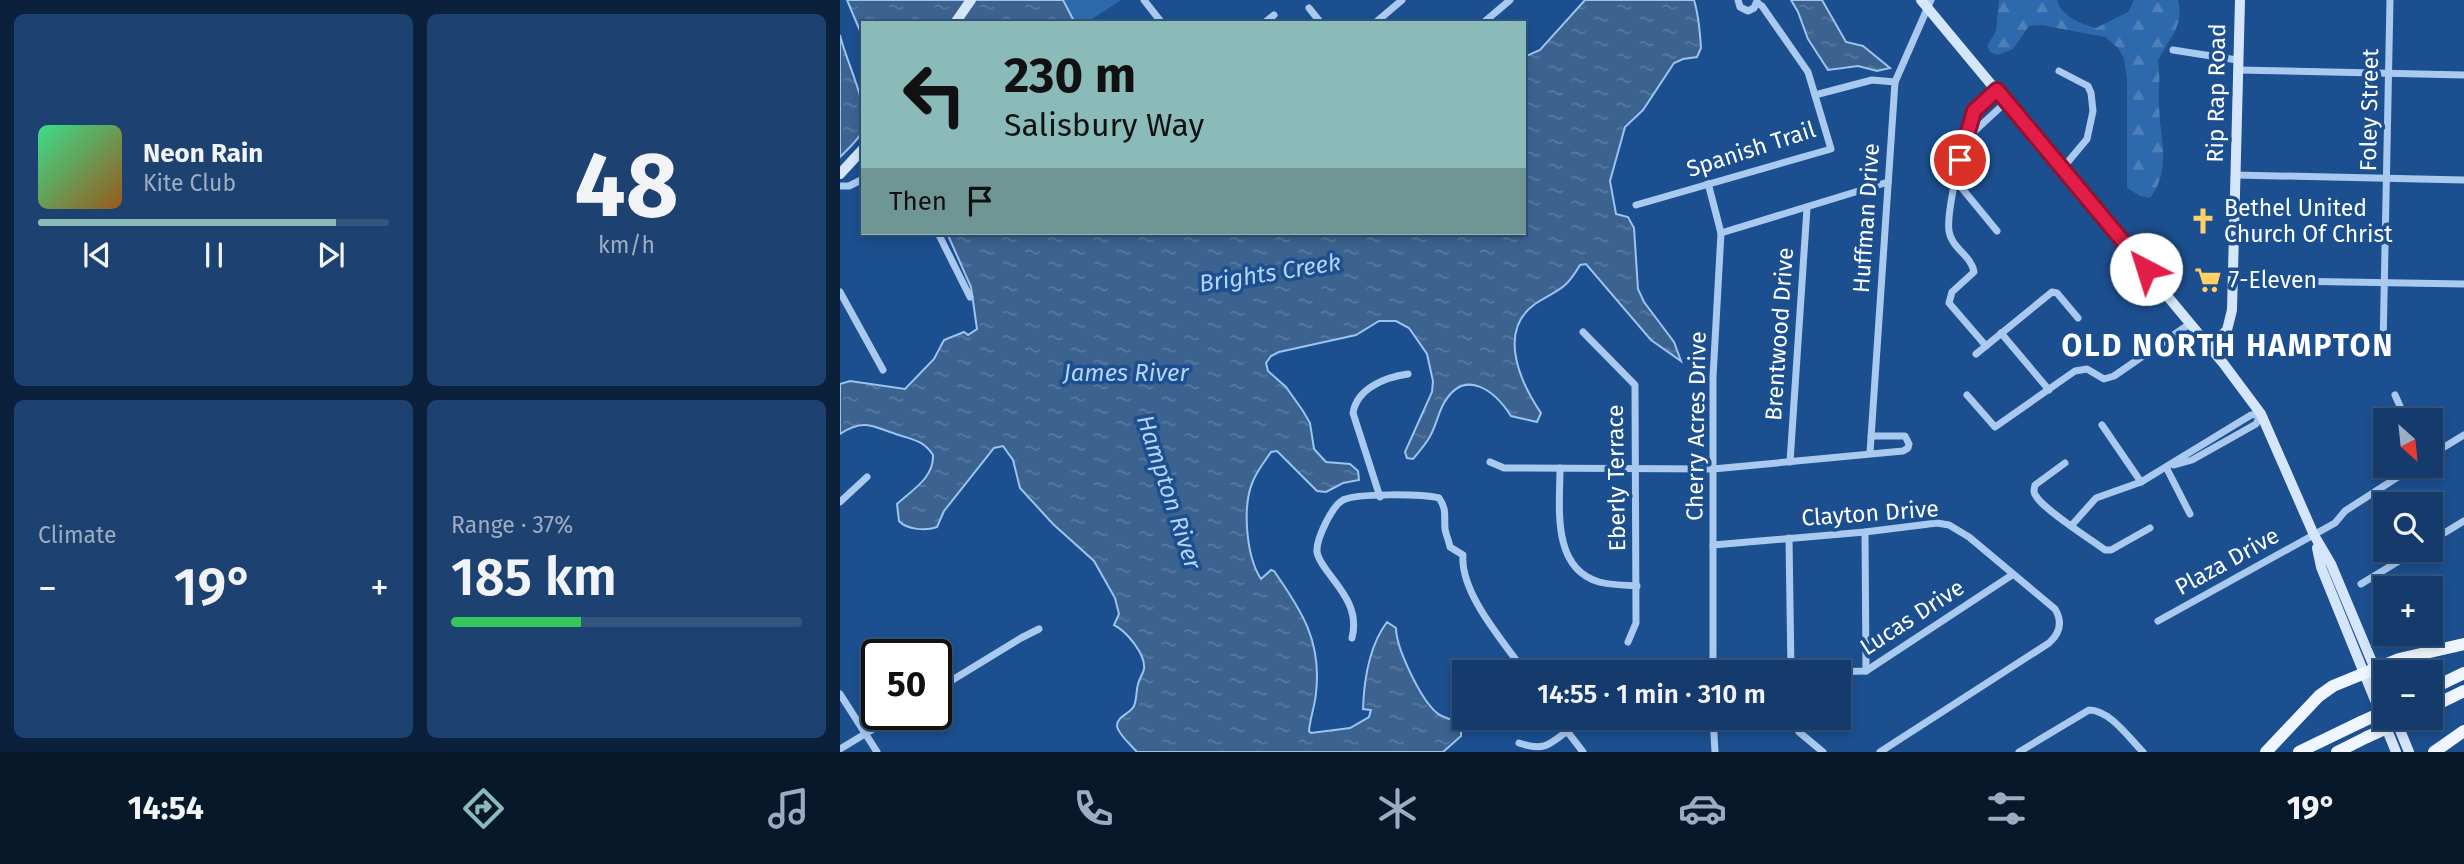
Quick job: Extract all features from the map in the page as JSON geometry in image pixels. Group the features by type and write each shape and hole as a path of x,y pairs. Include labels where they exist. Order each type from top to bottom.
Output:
{"main road":[{"path":"956,21 971,0"},
{"name":"Rip Rap Road","path":"2210,347 2223,335 2232,310 2240,0"},
{"path":"1927,3 2246,391 2261,414 2314,535 2331,564 2396,752"},
{"path":"840,174 861,151"},
{"path":"2266,752 2325,691 2421,652 2464,644"},
{"path":"2369,671 2373,676"},
{"path":"2443,683 2464,673"},
{"path":"2443,701 2464,691"},
{"path":"2300,752 2373,716"},
{"path":"2337,752 2382,730"},
{"path":"2400,730 2409,752"},
{"path":"2434,752 2464,731"}],"street":[{"path":"1144,0 1160,21"},
{"path":"1377,21 1402,0"},
{"path":"1485,21 1501,3 1510,0"},
{"name":"Spanish Trail","path":"1636,205 1831,149 1808,72 1762,6 1757,2 1751,10 1745,11 1738,0"},
{"name":"Foley Street","path":"2382,347 2390,0"},
{"name":"Huffman Drive","path":"1870,453 1895,82 1927,3"},
{"path":"1309,8 1319,21"},
{"path":"1266,21 1274,15"},
{"path":"2173,50 2237,65 2464,75"},
{"path":"2059,71 2088,86 2093,111 2087,139 2062,169"},
{"name":"Spanish Trail","path":"1815,95 1872,80 1895,82"},
{"path":"1986,346 1949,303 1952,292 1974,272 1973,266 1949,231 1964,141 1974,111 1997,90"},
{"path":"1964,141 2006,102"},
{"path":"2235,175 2464,180"},
{"path":"840,186 849,186 861,179"},
{"path":"1956,181 1997,231"},
{"path":"1721,233 1888,182"},
{"name":"Cherry Acres Drive","path":"1707,183 1721,233 1713,377 1713,660"},
{"name":"Brentwood Drive","path":"1790,462 1807,208"},
{"path":"940,235 970,297"},
{"path":"2232,280 2464,284"},
{"path":"840,292 883,370"},
{"path":"1976,354 2052,292 2057,293 2078,318"},
{"path":"1967,395 1995,427 2081,369 2087,369 2104,379 2114,376 2191,324"},
{"name":"Eberly Terrace","path":"1583,332 1635,384 1636,623 1628,642"},
{"path":"2001,333 2049,390"},
{"path":"1380,497 1353,408 1368,389 1378,382 1391,376 1408,374"},
{"path":"2395,395 2401,408"},
{"path":"2071,526 2096,498 2141,482 2251,415 2261,414"},
{"path":"2102,425 2141,482"},
{"path":"2443,448 2464,435"},
{"path":"1490,462 1504,468 1713,469 1908,448 1909,443 1905,436 1871,436"},
{"path":"2066,463 2035,485 2034,490 2036,497 2071,526 2105,550 2111,550 2150,528"},
{"path":"2166,467 2190,514"},
{"path":"1560,468 1561,534 1572,564 1580,572 1600,583 1637,586"},
{"path":"840,502 867,477"},
{"name":"Plaza Drive","path":"2158,621 2335,523 2345,511 2396,478"},
{"path":"1352,638 1355,623 1353,613 1344,594 1317,554 1318,542 1329,516 1339,502 1351,497 1418,495 1439,498 1446,514 1445,528 1450,547 1462,555 1462,564 1471,592 1517,660"},
{"path":"2443,534 2464,521"},
{"name":"Clayton Drive","path":"1713,545 1937,523 1950,525 1969,537 2055,609 2060,626 2049,643 1880,752"},
{"path":"1865,532 1866,671"},
{"path":"1789,538 1791,660"},
{"path":"2361,584 2397,562"},
{"name":"Lucas Drive","path":"1851,671 1866,671 2012,575"},
{"path":"952,680 1040,629"},
{"path":"840,694 877,752"},
{"path":"2019,752 2089,710 2096,710 2106,716 2143,752"},
{"path":"840,749 872,730"},
{"path":"1714,730 1715,752"},
{"path":"1798,730 1823,752"},
{"path":"1519,743 1541,748 1567,731 1584,752"}],"green space":[{"path":"1063,0 1121,0 1089,21 1074,21"},
{"path":"1999,0 2057,0 2067,15 2096,28 2128,12 2134,0 2178,0 2180,9 2177,25 2158,61 2163,165 2157,187 2150,198 2140,196 2127,188 2127,79 2124,59 2118,48 2105,37 2041,25 2029,26 2013,49 1998,55 1990,52 1987,46 1996,31"}],"water":[{"path":"847,0 1063,0 1074,21 861,21 861,33"},
{"name":"James River","path":"1585,0 1694,0 1701,48 1697,57 1674,63 1643,110 1625,127 1610,181 1616,214 1628,217 1634,228 1638,289 1644,302 1674,342 1681,361 1651,340 1586,264 1580,265 1560,289 1535,304 1523,315 1517,328 1516,357 1526,387 1541,413 1537,422 1511,416 1488,391 1470,385 1461,386 1452,392 1444,403 1431,434 1413,459 1407,458 1405,452 1432,392 1433,381 1427,354 1409,328 1396,321 1379,321 1356,335 1271,356 1266,363 1268,371 1286,387 1303,411 1310,423 1314,449 1326,462 1350,464 1358,471 1359,480 1343,483 1326,492 1317,491 1277,451 1271,452 1250,491 1247,531 1256,569 1261,579 1271,570 1274,571 1301,614 1313,643 1317,675 1309,731 1311,733 1350,728 1369,717 1371,710 1363,709 1366,675 1372,652 1387,622 1396,628 1400,648 1424,697 1437,713 1452,720 1452,730 1461,730 1461,736 1443,752 1137,752 1122,736 1117,726 1136,701 1144,669 1139,650 1114,625 1119,614 1115,598 1094,561 1053,524 1020,488 1013,460 1003,446 994,448 944,511 937,527 912,528 899,521 897,504 926,477 933,455 918,442 870,426 856,426 840,434 840,384 850,381 905,389 934,359 944,340 964,332 968,335 977,329 971,287 948,235 1526,235 1526,56 1540,50"},
{"path":"1791,0 1822,0 1846,42 1863,46 1890,68 1877,71 1858,66 1828,70 1808,39"},
{"path":"840,35 861,98 861,134 840,157"}],"place":[{"name":"Bethel United Church Of Christ","path":"2203,221"},
{"name":"7-Eleven","path":"2208,280"}],"district":[{"name":"OLD NORTH HAMPTON","path":"2228,346"}],"route":[{"path":"1960,160 1974,111 1997,90 2146,269"}],"water label":[{"name":"Brights Creek","path":"1270,273"},
{"name":"Hampton River","path":"1169,492"}]}
